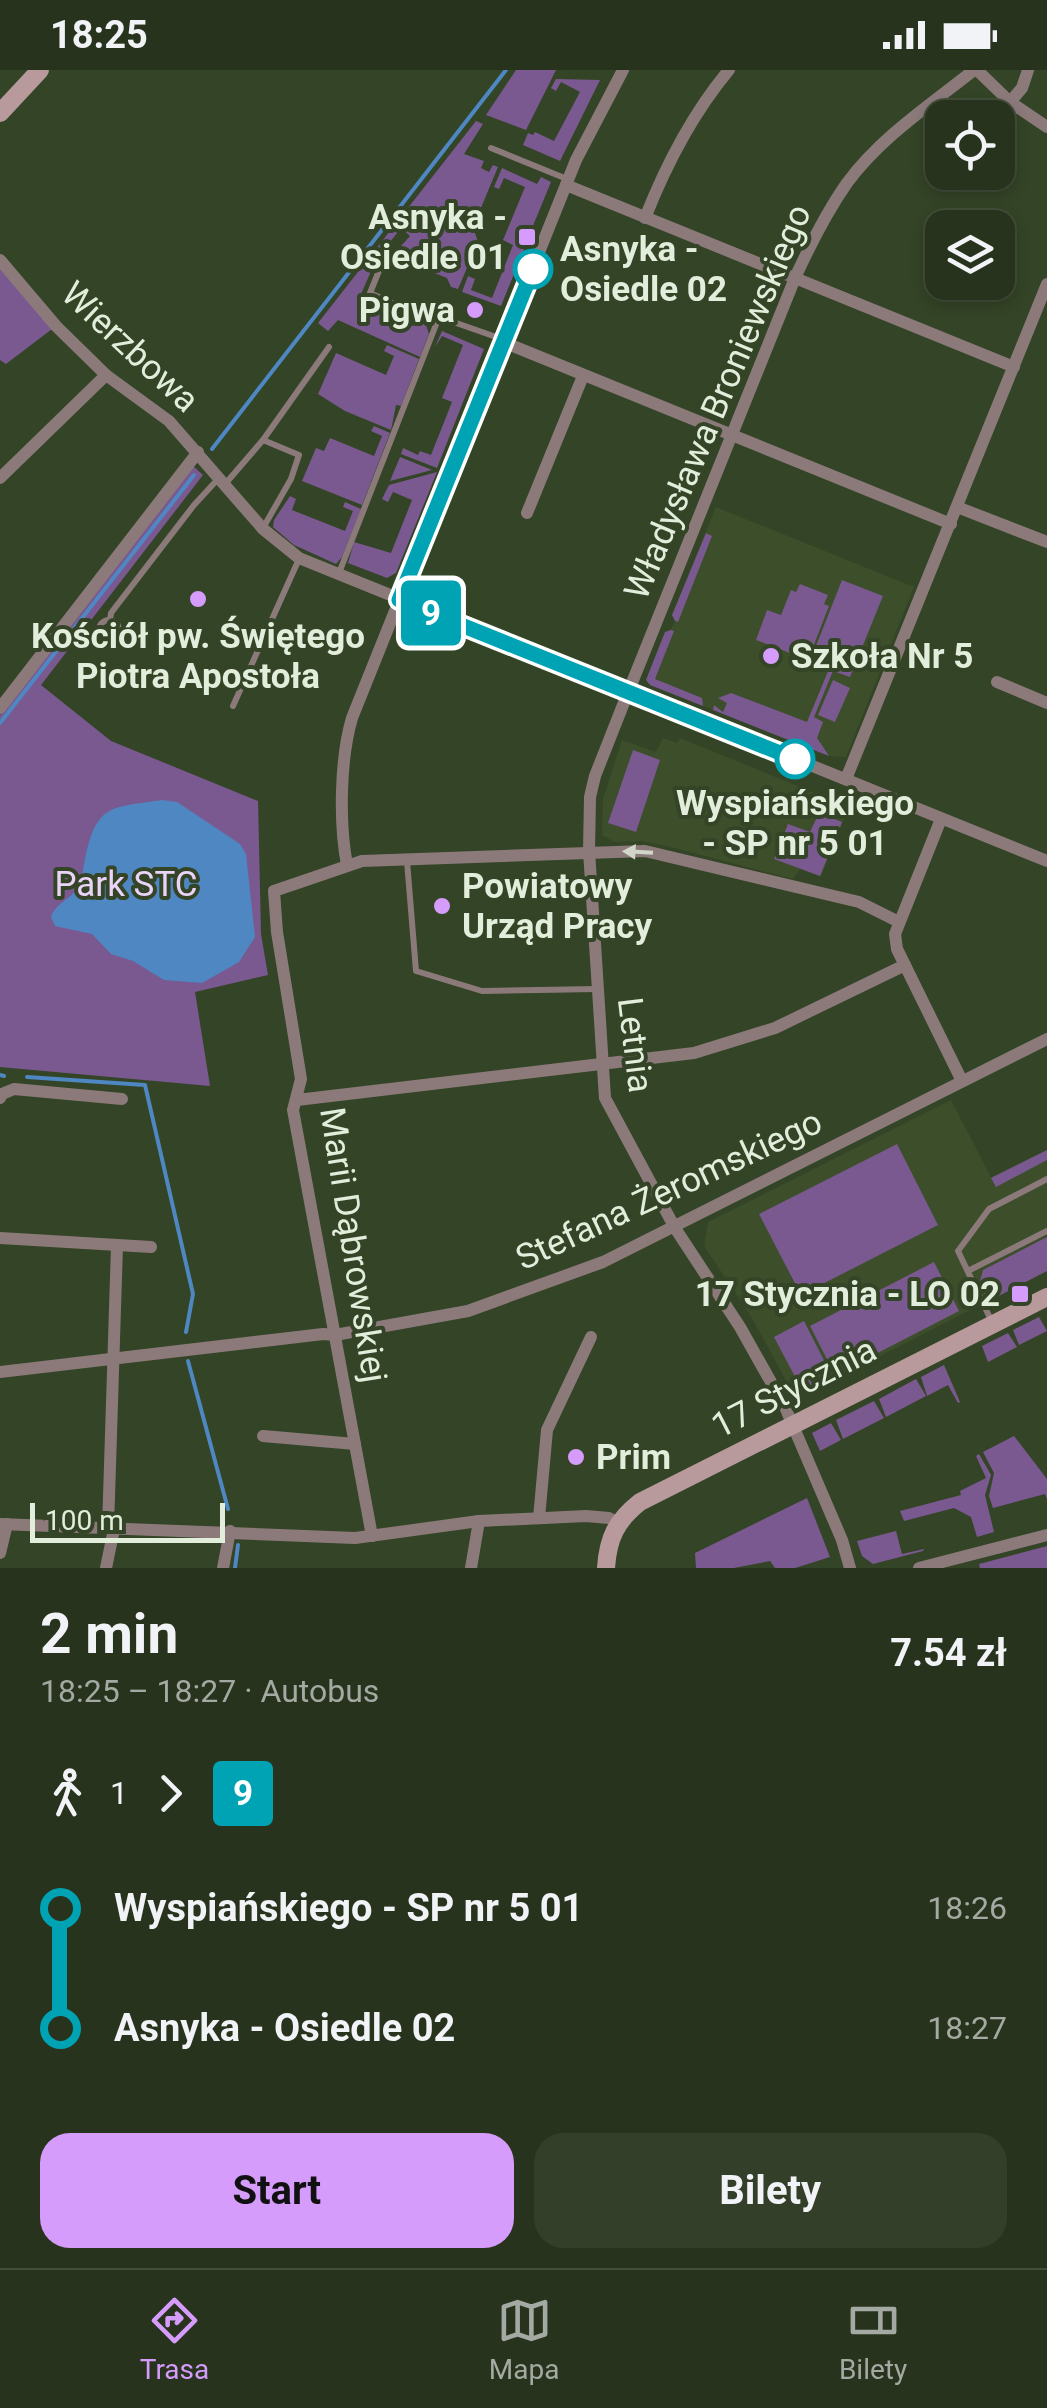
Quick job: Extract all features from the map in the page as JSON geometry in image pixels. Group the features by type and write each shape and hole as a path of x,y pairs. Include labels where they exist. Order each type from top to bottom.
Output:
{"street":[{"path":"0,113 40,70"},
{"path":"624,70 596,116 567,182 348,731 344,772 347,865 646,851 859,902 899,922"},
{"path":"645,218 688,126 729,70"},
{"path":"975,70 1008,100"},
{"name":"Władysława Broniewskiego","path":"628,692 795,278 819,228 849,181 870,157 902,126 975,70"},
{"path":"1012,100 1022,88 1028,70"},
{"path":"1015,105 1047,127"},
{"path":"567,182 645,218 1014,367"},
{"name":"Wierzbowa","path":"0,260 56,326 106,375 169,421 262,529 299,558 1047,861"},
{"path":"846,779 1047,284"},
{"path":"503,341 950,524"},
{"path":"0,478 106,375"},
{"path":"528,513 583,376"},
{"path":"0,708 198,452"},
{"path":"958,507 1047,542"},
{"path":"997,682 1047,703"},
{"name":"Letnia","path":"628,692 590,798 605,1098 675,1228 740,1326 794,1426 850,1568"},
{"path":"942,818 895,934 897,949 962,1081"},
{"name":"Marii Dąbrowskiej","path":"347,865 279,887 274,891 273,904 301,1079 293,1110 372,1536"},
{"path":"297,1100 694,1053 739,1042 905,965"},
{"name":"Stefana Żeromskiego","path":"0,1372 336,1335 452,1315 501,1302 604,1262 675,1228 1047,1040"},
{"path":"0,1098 14,1090 122,1099"},
{"path":"0,1238 150,1247"},
{"path":"106,1568 111,1528 117,1246"},
{"name":"17 Stycznia","path":"617,1522 640,1502 1047,1297"},
{"path":"540,1518 548,1430 590,1337"},
{"path":"263,1436 355,1444"},
{"path":"0,1553 3,1524 372,1536 443,1524 586,1516 617,1522 608,1544 606,1568"},
{"path":"471,1568 479,1521"},
{"path":"224,1568 230,1530"},
{"path":"919,1568 1047,1534"}],"lane":[{"path":"491,148 567,182"},
{"path":"385,256 370,293 426,318 439,317 503,341"},
{"path":"338,575 439,317"},
{"path":"110,620 161,548 263,440 328,347"},
{"path":"262,529 291,479 299,456 263,440"},
{"path":"233,706 299,558"},
{"path":"407,860 416,971 482,991 597,989"},
{"path":"993,1324 958,1251 989,1209 1047,1179"},
{"path":"968,1271 1047,1231"}],"shaded area":[{"name":"Szkoła Nr 5","path":"716,507 914,587 846,757 829,756 650,685 646,680 665,632 675,621 672,615"},
{"path":"663,738 677,743 680,738 849,807 821,877 800,869 793,879 667,846 615,842 602,835 603,799 622,740 656,752"},
{"path":"951,1100 991,1177 1047,1150 1047,1271 796,1399 752,1318 704,1246 708,1222"}],"green space":[{"path":"516,70 556,70 526,130 486,115"},
{"path":"556,79 600,80 560,161 523,145 528,133 535,132 554,141 580,92 561,82 556,91 551,88"},
{"path":"476,121 483,124 464,154 484,161 481,168 489,172 493,165 498,167 473,227 478,242 458,289 451,287 447,278 392,256 410,236 401,228 376,260 361,294 378,303 376,311 393,318 399,310 406,314 405,323 413,326 418,319 425,322 429,334 420,357 338,320 328,331 318,323"},
{"path":"502,168 537,184 541,177 551,182 530,233 527,232 527,242 501,306 462,292 468,276 475,279 471,290 492,298 513,245 503,240 525,187 504,178 499,189 494,187"},
{"path":"0,260 56,326 6,364 0,360"},
{"path":"442,331 484,349 437,468 401,454 403,448 418,455 420,451 431,455 452,402 442,398 463,345 442,336 435,347"},
{"path":"387,345 419,359 401,406 396,405 391,430 345,411 318,394 336,353 386,375 394,356 384,351"},
{"path":"374,426 390,433 362,505 302,481 316,448 324,451 330,438 374,456 382,436 371,431"},
{"path":"400,457 432,470 390,481"},
{"name":"Park STC","path":"193,466 203,475 41,685 111,741 258,801 261,934 268,975 195,992 210,1086 0,1067 0,715"},
{"path":"437,472 396,573 387,578 348,563 354,542 391,553 412,500 393,492 388,502 382,499 389,485"},
{"path":"290,496 296,499 292,510 345,531 353,511 343,507 345,502 361,509 336,564 294,545 273,527"},
{"path":"706,533 712,536 678,622 675,621 672,615"},
{"path":"842,580 883,596 850,677 833,671 814,717 823,722 817,738 829,756 713,710 714,705 723,712 727,703 718,698 731,693 807,722 829,669 810,661"},
{"path":"800,584 828,595 824,604 829,606 808,660 756,640 767,610 781,615 791,590 796,592"},
{"path":"674,631 655,679 702,698 703,706 646,680 665,632"},
{"path":"833,680 850,688 835,722 818,715"},
{"path":"633,750 660,760 636,832 608,823"},
{"path":"819,813 842,822 820,876 774,859 788,824 810,832"},
{"path":"897,1144 938,1225 801,1295 759,1214"},
{"path":"1047,1150 1047,1160 996,1187 991,1178"},
{"path":"1047,1237 1047,1271 987,1302 980,1281 983,1270"},
{"path":"934,1262 959,1311 835,1375 810,1326"},
{"path":"1039,1317 1047,1331 1019,1345 1013,1330"},
{"path":"804,1321 832,1376 802,1390 774,1337"},
{"path":"1008,1333 1017,1347 988,1362 982,1346"},
{"path":"944,1365 958,1403 948,1385 927,1396 921,1377"},
{"path":"916,1379 926,1396 886,1417 879,1399"},
{"path":"874,1401 884,1418 843,1439 836,1420"},
{"path":"831,1423 841,1440 820,1451 812,1433"},
{"path":"1014,1436 1047,1479 1047,1499 1045,1494 993,1508 989,1496 994,1473 983,1452"},
{"path":"979,1454 991,1475 985,1495 994,1532 977,1537 971,1517 954,1508 904,1521 900,1511 961,1495 960,1491 986,1478 976,1456"},
{"path":"807,1498 830,1557 795,1568 775,1568 770,1561 734,1568 696,1568 695,1553"},
{"path":"896,1531 902,1554 923,1551 873,1564 862,1556 857,1541"},
{"path":"1047,1546 1047,1568 980,1568 979,1564"}],"water":[{"path":"162,800 177,802 240,844 246,854 255,937 239,962 202,983 164,980 133,961 111,954 92,934 55,926 51,917 79,886 90,840 101,817 119,807"}],"waterway":[{"path":"212,449 506,70"},
{"path":"0,723 194,475"},
{"path":"0,1075 4,1076"},
{"path":"27,1077 145,1085 193,1294 186,1332"},
{"path":"188,1361 228,1509"},
{"path":"235,1568 238,1545"}],"bus line":[{"name":"9","path":"533,269 399,600 795,759"}],"place":[{"name":"Asnyka - Osiedle 01","path":"527,237"},
{"name":"Asnyka - Osiedle 02","path":"533,269"},
{"name":"Pigwa","path":"475,310"},
{"name":"Kościół pw. Świętego Piotra Apostoła","path":"198,599"},
{"name":"Szkoła Nr 5","path":"771,656"},
{"name":"Wyspiańskiego - SP nr 5 01","path":"795,759"},
{"name":"Powiatowy Urząd Pracy","path":"442,906"},
{"name":"17 Stycznia - LO 02","path":"1020,1294"},
{"name":"Prim","path":"576,1457"}]}
